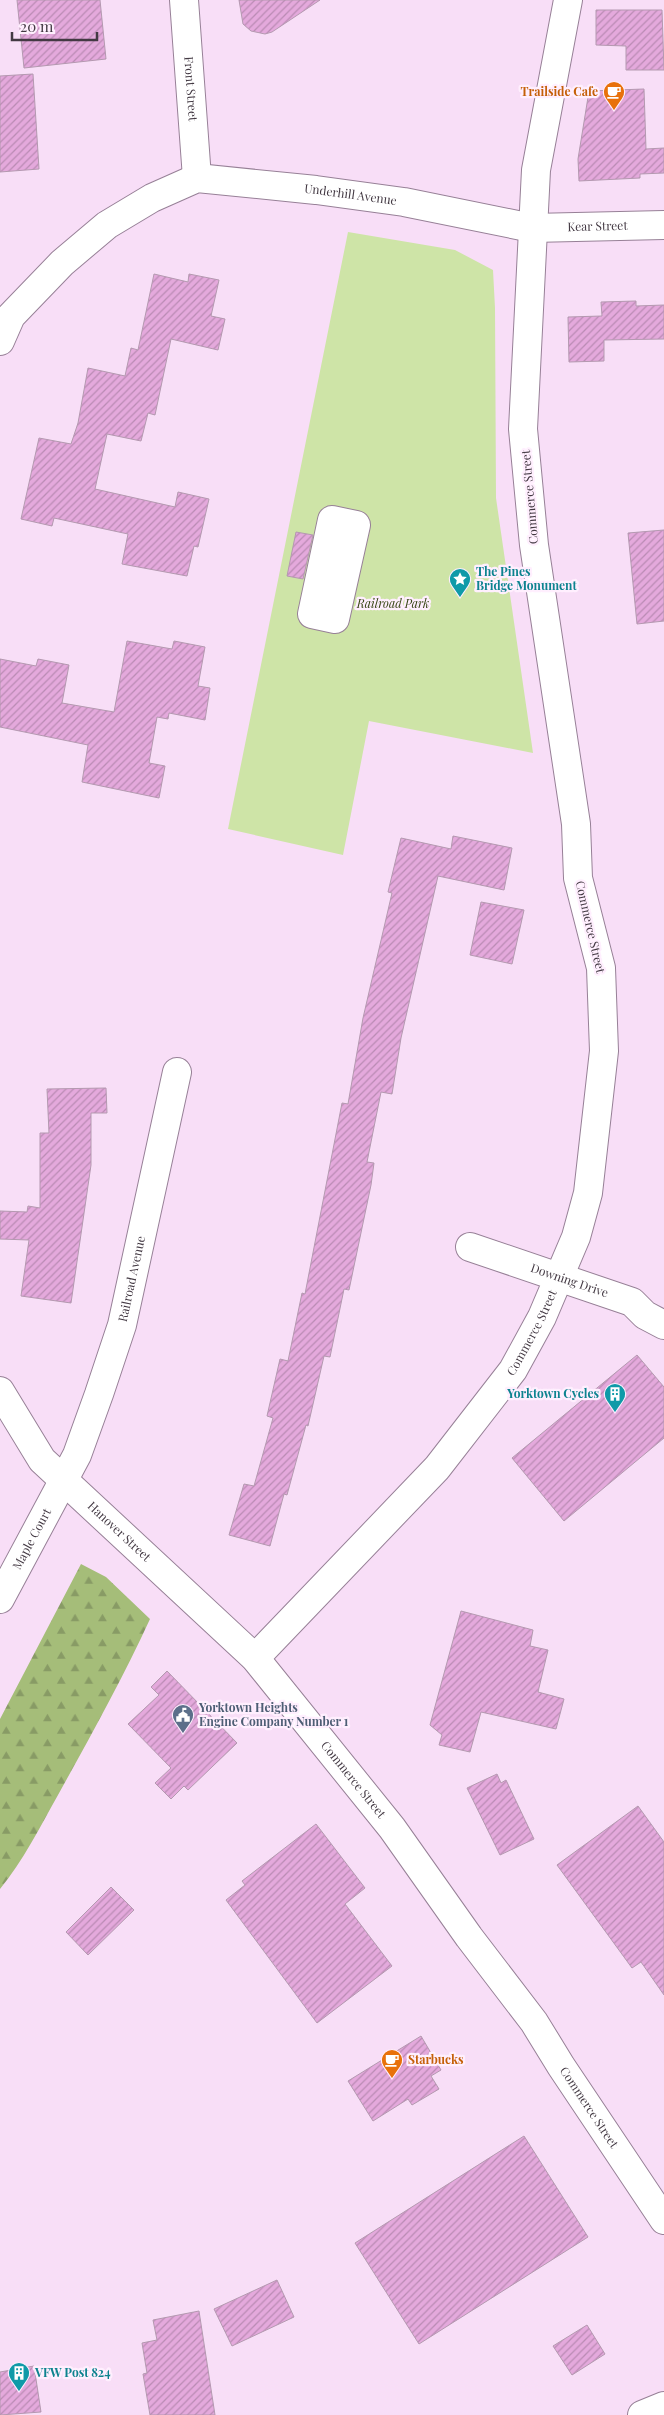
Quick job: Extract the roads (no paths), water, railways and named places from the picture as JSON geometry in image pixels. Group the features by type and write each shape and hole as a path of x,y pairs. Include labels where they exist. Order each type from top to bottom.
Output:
{"street":[{"name":"Front Street","path":"184,0 197,178"},
{"path":"532,228 536,170 568,0"},
{"name":"Underhill Avenue","path":"0,341 6,312 62,263 107,226 152,198 197,178 316,190 394,201 532,228"},
{"name":"Kear Street","path":"532,228 664,225"},
{"name":"Commerce Street","path":"532,228 523,429 534,545 576,824 578,878 601,968 604,1051 588,1193 576,1237 542,1317 513,1370 437,1468 255,1658 392,1828 469,1936 534,2022 561,2066 664,2220"},
{"name":"Railroad Avenue","path":"64,1479 77,1455 122,1325 177,1072"},
{"name":"Downing Drive","path":"470,1247 632,1302 645,1315 664,1325"},
{"name":"Hanover Street","path":"0,1391 42,1460 255,1658"},
{"name":"Maple Court","path":"0,1599 64,1479"},
{"path":"642,2415 664,2406"}],"place":[{"name":"Trailside Cafe","path":"614,111"},
{"name":"The Pines Bridge Monument","path":"460,598"},
{"name":"Yorktown Cycles","path":"615,1413"},
{"name":"Yorktown Heights Engine Company Number 1","path":"183,1734"},
{"name":"Starbucks","path":"392,2079"},
{"name":"VFW Post 824","path":"19,2392"}],"park label":[{"name":"Railroad Park","path":"393,604"}]}
